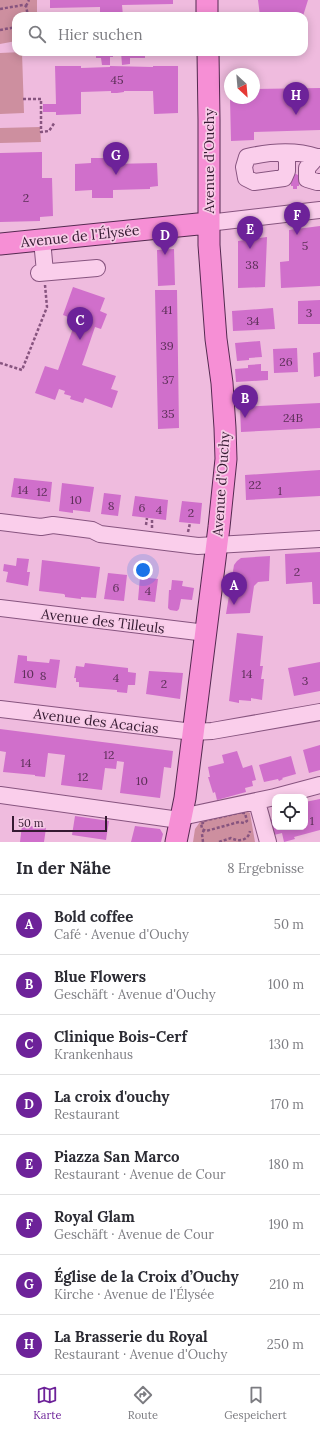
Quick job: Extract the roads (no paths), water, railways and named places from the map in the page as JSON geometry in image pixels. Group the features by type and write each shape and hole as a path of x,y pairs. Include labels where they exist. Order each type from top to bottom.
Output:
{"main road":[{"path":"207,0 207,12"},
{"name":"Avenue d'Ouchy","path":"176,842 182,817 206,633 226,459 222,382 216,339 209,250 208,56"},
{"name":"Avenue de l'Élysée","path":"0,244 208,223"}],"street":[{"path":"282,154 306,153 318,157 307,168 307,178 320,182"},
{"path":"208,223 320,210"},
{"path":"42,240 43,272 97,268"},
{"path":"0,522 41,527 53,526 92,530 100,534 198,546 320,539"},
{"name":"Avenue des Tilleuls","path":"0,608 206,633"},
{"name":"Avenue des Acacias","path":"0,710 193,732 212,732 320,712"},
{"path":"286,794 320,785"},
{"path":"0,795 169,819 272,798"},
{"path":"257,802 268,842"}],"place":[{"name":"La Brasserie du Royal","path":"296,115"},
{"name":"Église de la Croix d’Ouchy","path":"116,175"},
{"name":"Royal Glam","path":"297,235"},
{"name":"Piazza San Marco","path":"250,249"},
{"name":"La croix d'ouchy","path":"165,255"},
{"name":"Clinique Bois-Cerf","path":"80,340"},
{"name":"Blue Flowers","path":"245,418"},
{"name":"Bold coffee","path":"234,605"}]}
